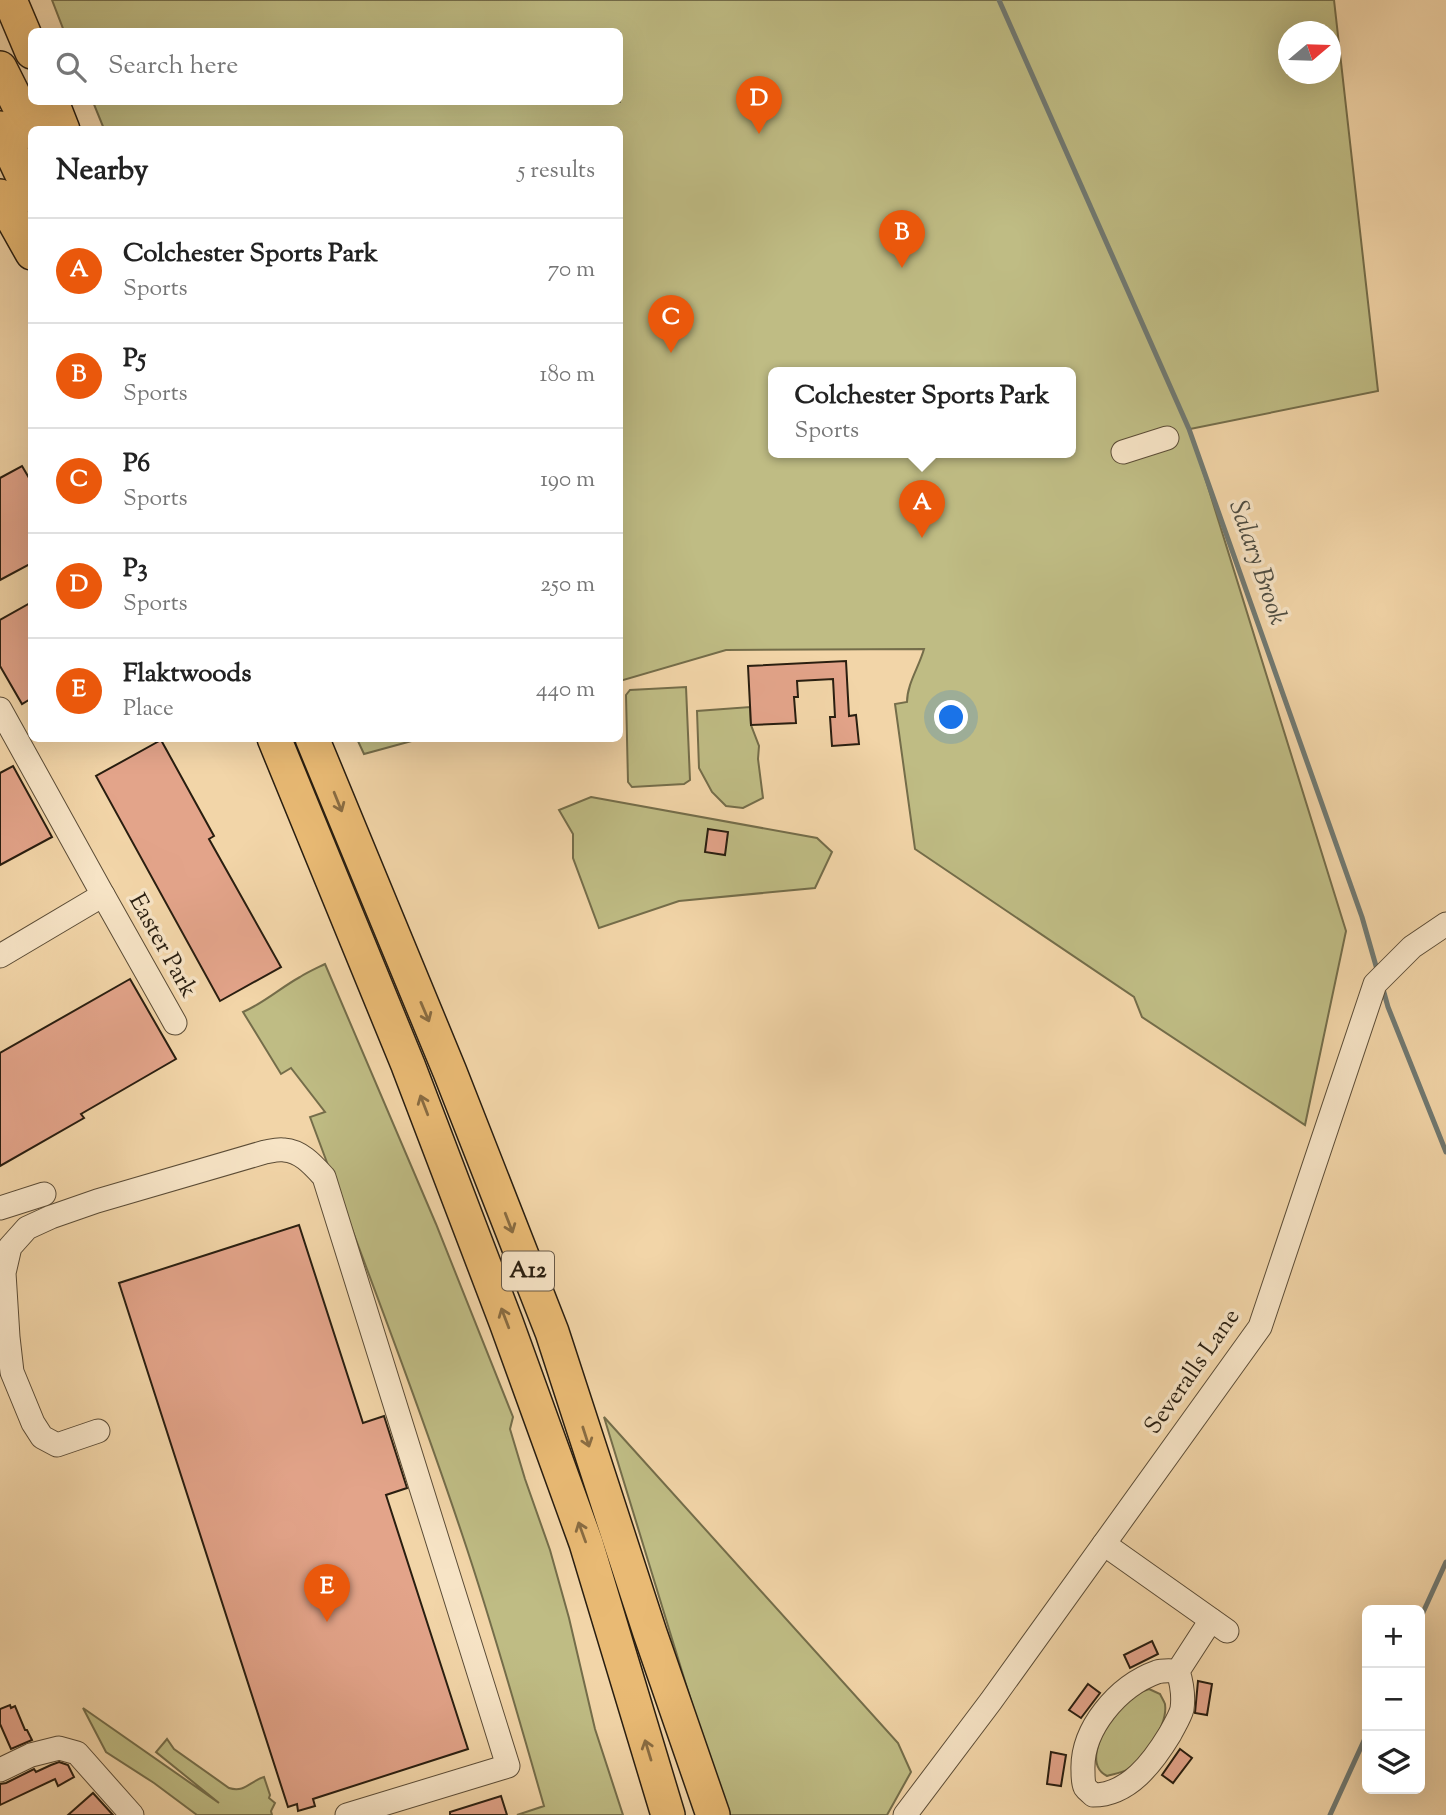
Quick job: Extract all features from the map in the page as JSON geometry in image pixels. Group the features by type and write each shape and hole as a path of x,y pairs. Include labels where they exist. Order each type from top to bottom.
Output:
{"highway":[{"path":"10,0 28,43"},
{"path":"0,68 29,126"},
{"path":"53,105 61,126"},
{"path":"0,128 28,188"},
{"path":"0,196 28,246"},
{"name":"A12","path":"276,742 408,1065 506,1322 586,1543 668,1815"},
{"name":"A12","path":"315,742 450,1072 552,1332 650,1633 713,1815"}],"street":[{"path":"1123,452 1167,438"},
{"name":"Easter Park","path":"0,709 175,1023"},
{"name":"Easter Park","path":"0,956 103,895"},
{"name":"Severalls Lane","path":"905,1815 1260,1327 1375,984 1412,947 1446,924"},
{"path":"98,1431 57,1445 42,1437 6,1372 8,1337 4,1273 10,1247 27,1228 97,1201 265,1152 284,1150 301,1155 324,1177 508,1766 347,1815"},
{"path":"0,1208 44,1194"},
{"path":"1104,1544 1219,1626 1178,1671 1160,1671 1136,1682 1106,1710 1092,1733 1083,1758 1085,1787 1093,1795 1106,1795 1147,1769 1167,1740 1181,1711 1183,1688 1178,1671"},
{"path":"0,1770 31,1755 59,1748 77,1753 132,1815"}],"shaded area":[{"path":"52,0 1334,0 1336,21 1278,21 1278,84 1341,84 1341,62 1378,391 1190,429 1346,931 1305,1125 1142,1017 1134,997 915,849 895,704 907,702 911,682 924,649 726,650 623,680 623,126 103,126 94,105 623,105 623,28 63,28"},
{"path":"686,687 690,780 684,784 632,787 628,782 626,695 630,690"},
{"path":"750,707 751,725 759,746 763,798 743,808 726,806 712,792 699,768 697,711"},
{"path":"358,742 408,742 364,754"},
{"path":"591,797 817,838 832,852 815,888 679,901 599,928 573,858 573,834 559,810"},
{"path":"325,964 436,1224 513,1417 510,1429 550,1550 595,1729 623,1815 517,1815 544,1806 495,1637 445,1484 310,1117 325,1112 291,1068 281,1074 243,1012"},
{"path":"604,1417 898,1743 911,1772 887,1815 726,1815"},
{"path":"1149,1689 1160,1694 1165,1704 1159,1731 1148,1750 1135,1764 1123,1772 1107,1776 1097,1766 1096,1759 1098,1744 1105,1729 1113,1716 1131,1698"},
{"path":"83,1708 219,1803 156,1752 167,1739 174,1749 229,1788 243,1788 264,1777 269,1798 275,1803 272,1815 197,1815 106,1752"}],"building":[{"path":"22,466 28,476 28,565 0,580 0,478"},
{"path":"28,604 28,700 22,704 0,666 0,620"},
{"path":"846,661 849,716 856,715 859,744 832,746 830,717 835,717 833,679 797,681 798,697 794,697 796,723 751,725 748,666"},
{"path":"157,742 162,742 214,836 209,839 281,967 220,1001 96,776"},
{"path":"13,766 52,837 0,865 0,773"},
{"path":"708,829 728,832 725,855 705,852"},
{"path":"130,979 176,1059 81,1114 84,1118 0,1166 0,1053"},
{"path":"299,1225 363,1423 384,1416 407,1488 386,1495 468,1749 313,1799 315,1806 298,1811 297,1804 288,1807 119,1283"},
{"path":"1152,1641 1158,1654 1130,1668 1124,1655"},
{"path":"1198,1681 1212,1684 1207,1715 1195,1713"},
{"path":"1088,1684 1100,1693 1081,1718 1069,1710"},
{"path":"10,1705 11,1708 15,1706 32,1740 11,1749 0,1724 0,1709"},
{"path":"1180,1749 1192,1758 1173,1783 1162,1775"},
{"path":"1051,1752 1066,1755 1061,1786 1047,1784"},
{"path":"59,1762 68,1765 74,1777 58,1786 55,1779 0,1805 0,1784 34,1769 36,1772"},
{"path":"93,1793 113,1815 68,1815"},
{"path":"501,1796 507,1815 450,1815 450,1812"}],"waterway":[{"name":"Salary Brook","path":"999,0 1189,429 1362,917 1378,973"},
{"name":"Salary Brook","path":"1383,989 1446,1152"},
{"name":"Salary Brook","path":"1425,1608 1446,1562"},
{"name":"Salary Brook","path":"1330,1815 1362,1745"}],"place":[{"name":"P3","path":"759,134"},
{"name":"P5","path":"902,268"},
{"name":"P6","path":"671,353"},
{"name":"Colchester Sports Park","path":"922,538"},
{"name":"Flaktwoods","path":"327,1622"}]}
